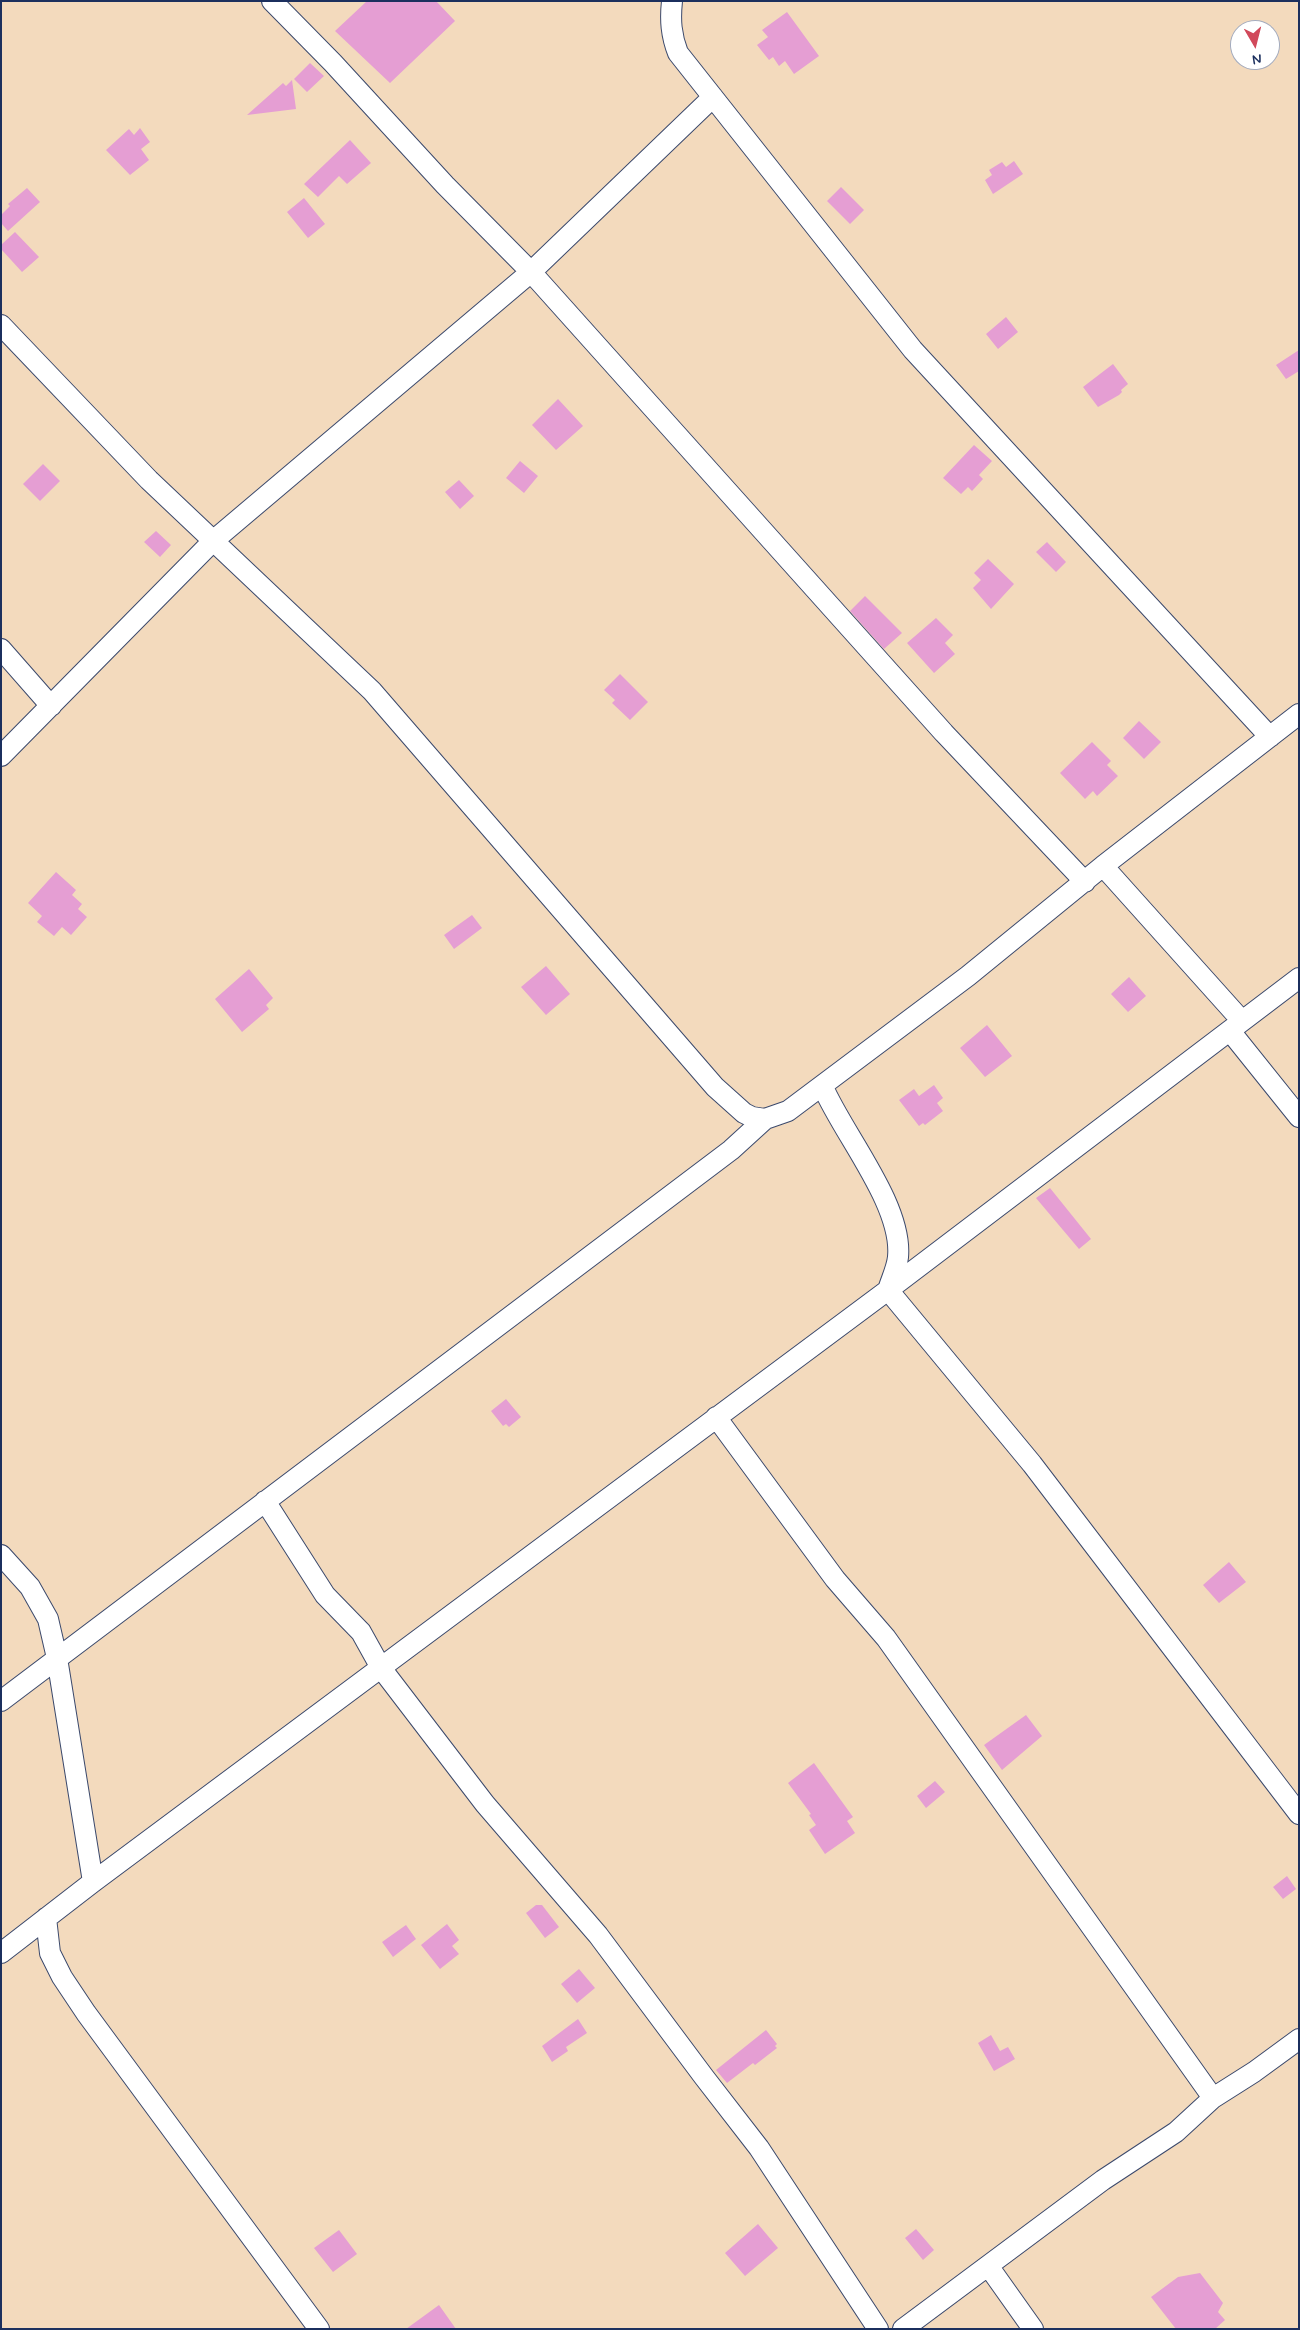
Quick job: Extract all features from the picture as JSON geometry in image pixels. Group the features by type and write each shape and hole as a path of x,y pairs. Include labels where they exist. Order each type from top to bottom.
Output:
{"street":[{"path":"272,1 333,63 445,185 531,272 944,733 1085,882"},
{"path":"672,1 670,22 678,53 913,350 1270,737"},
{"path":"1,756 213,541 531,272 713,97"},
{"path":"1,325 142,473 372,691 715,1087 744,1113 765,1119"},
{"path":"1,649 51,706"},
{"path":"1,1701 731,1150 765,1119 788,1111 823,1087 1085,882 1102,866 1299,714"},
{"path":"1102,866 1236,1026 1299,1117"},
{"path":"1,1953 93,1882 888,1290 1299,978"},
{"path":"823,1087 832,1109 868,1166 889,1210 896,1235 898,1257 888,1290"},
{"path":"888,1290 1032,1464 1299,1814"},
{"path":"716,1417 835,1579 886,1638 1213,2098"},
{"path":"265,1501 326,1595 360,1632 381,1668 485,1804 598,1935 759,2148 878,2329"},
{"path":"1,1555 30,1587 48,1619 58,1658 93,1882"},
{"path":"46,1918 50,1953 62,1977 86,2013 319,2329"},
{"path":"903,2329 989,2267 1103,2180 1176,2132 1213,2098 1254,2072 1299,2039"},
{"path":"989,2267 1033,2329"}],"building":[{"path":"367,1 436,1 455,21 390,83 335,31"},
{"path":"787,12 819,56 794,74 785,61 779,66 773,57 769,60 757,45 768,37 762,30"},
{"path":"310,63 324,76 307,92 294,79"},
{"path":"292,80 296,109 247,115 283,83 286,86"},
{"path":"140,128 150,142 141,149 149,160 130,175 106,150 129,129 134,135"},
{"path":"350,140 371,163 347,184 339,176 318,197 304,184"},
{"path":"1014,161 1023,174 993,194 985,180 992,175 989,170 1002,162 1006,167"},
{"path":"841,187 864,210 850,224 827,201"},
{"path":"27,188 40,202 8,231 1,223 1,215 10,206 8,204"},
{"path":"304,198 325,224 308,238 287,212"},
{"path":"15,232 39,257 22,272 1,249 1,245"},
{"path":"1006,317 1018,332 998,349 986,334"},
{"path":"1299,350 1299,371 1286,379 1276,365"},
{"path":"1113,364 1128,384 1121,390 1122,392 1119,395 1098,407 1083,387"},
{"path":"558,399 583,426 556,450 532,425"},
{"path":"974,445 992,461 979,475 983,479 972,491 968,487 961,494 943,478"},
{"path":"520,461 538,476 524,493 506,478"},
{"path":"43,464 60,481 40,501 23,484"},
{"path":"459,480 474,496 460,509 445,492"},
{"path":"156,531 171,545 160,557 144,542"},
{"path":"1047,542 1066,562 1056,572 1036,552"},
{"path":"988,559 1014,584 991,609 973,588 981,580 974,573"},
{"path":"865,596 902,633 884,649 850,611"},
{"path":"936,618 953,635 945,643 955,654 934,673 907,643"},
{"path":"620,674 648,702 630,720 612,703 615,700 604,690"},
{"path":"1139,721 1161,742 1144,759 1123,738"},
{"path":"1092,742 1111,761 1107,765 1118,776 1097,796 1093,791 1085,799 1060,773"},
{"path":"56,872 76,890 72,895 82,904 78,909 87,917 71,935 62,927 54,936 37,922 42,916 28,903"},
{"path":"472,915 482,928 454,949 444,935"},
{"path":"546,966 570,994 546,1015 521,987"},
{"path":"249,969 273,998 266,1005 269,1009 242,1032 215,999"},
{"path":"1129,977 1146,996 1128,1012 1111,994"},
{"path":"987,1025 1012,1056 985,1077 960,1048"},
{"path":"934,1085 943,1098 937,1103 943,1111 925,1125 923,1123 919,1126 899,1100 914,1089 919,1096"},
{"path":"1050,1188 1091,1239 1079,1249 1036,1198"},
{"path":"506,1399 521,1417 509,1427 506,1424 503,1426 491,1411"},
{"path":"1229,1562 1246,1582 1219,1603 1203,1585"},
{"path":"1026,1715 1042,1736 1002,1770 984,1745"},
{"path":"814,1763 853,1817 847,1821 855,1833 825,1854 809,1830 816,1825 809,1815 811,1814 788,1783"},
{"path":"935,1781 945,1792 926,1808 917,1796"},
{"path":"1287,1876 1296,1889 1283,1899 1273,1887"},
{"path":"536,1905 542,1905 559,1927 545,1938 526,1913"},
{"path":"447,1924 459,1940 452,1946 459,1954 440,1969 421,1945"},
{"path":"406,1925 416,1939 393,1957 382,1942"},
{"path":"579,1969 595,1988 577,2003 561,1984"},
{"path":"578,2019 587,2033 566,2047 568,2051 552,2062 542,2046"},
{"path":"766,2030 777,2044 775,2046 777,2048 727,2083 716,2070"},
{"path":"991,2035 1000,2051 1008,2047 1015,2059 994,2071 978,2043"},
{"path":"758,2224 778,2248 745,2276 725,2253"},
{"path":"916,2229 934,2250 923,2260 905,2238"},
{"path":"339,2230 357,2254 333,2272 314,2248"},
{"path":"1200,2273 1223,2303 1218,2312 1225,2320 1215,2329 1176,2329 1151,2297 1178,2277"},
{"path":"439,2305 456,2329 406,2329"}]}
